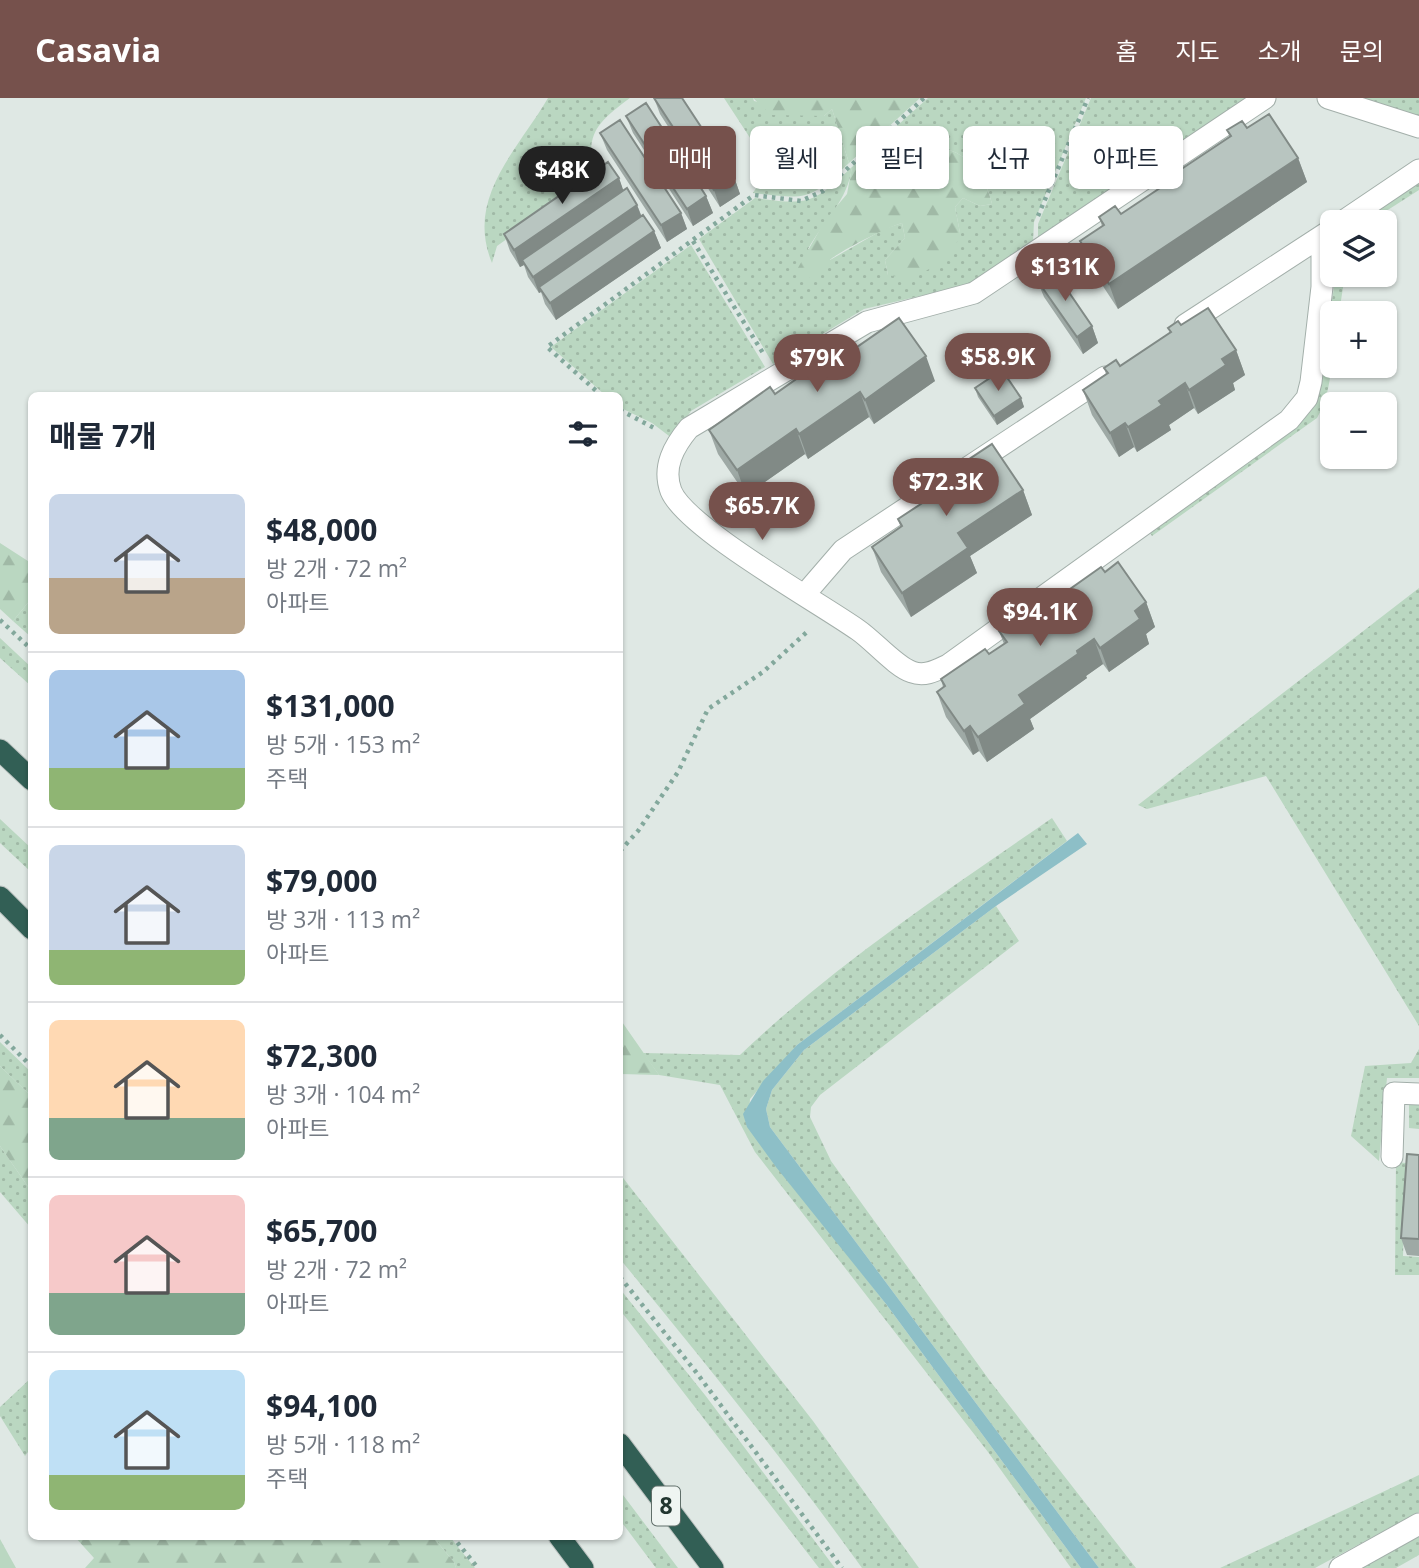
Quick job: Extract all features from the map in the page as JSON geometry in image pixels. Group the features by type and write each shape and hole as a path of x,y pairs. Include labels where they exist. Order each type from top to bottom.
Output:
{"highway":[{"path":"0,750 28,776"},
{"path":"0,897 28,925"},
{"name":"8","path":"623,1448 713,1568"},
{"path":"562,1540 583,1568"}],"street":[{"path":"1265,98 974,293 867,322 689,428 675,445 669,461 671,491 679,503 736,551 805,594 881,647 910,672 932,672 948,665 1289,420 1307,398 1311,382 1322,287"},
{"path":"1328,98 1419,127"},
{"path":"1360,210 1419,170"},
{"path":"1172,333 1320,238"},
{"path":"805,594 843,550 1118,369"},
{"path":"1392,1157 1394,1093 1419,1094"},
{"path":"1340,1568 1419,1524"}],"path":[{"path":"598,392 547,347 754,195 800,201 823,191 924,98"},
{"path":"1038,250 1036,223 1088,98"},
{"path":"693,241 777,376"},
{"path":"623,411 651,425 675,445"},
{"path":"623,848 638,831 678,772 708,709 763,672 796,645 825,608"},
{"path":"0,620 28,646"},
{"path":"0,1035 28,1063"},
{"path":"623,1281 696,1372 842,1568"},
{"path":"455,1540 478,1568"}],"green space":[{"path":"548,98 630,98 601,123 592,140 592,162 596,176 497,246 492,263 485,239 485,217 490,196 498,176"},
{"path":"724,98 753,98 754,101 824,116 832,109 837,126 750,126 750,138"},
{"path":"753,98 920,98 889,126 856,126 856,157 849,163 842,141 842,126 837,126 832,109 824,116 771,115"},
{"path":"928,98 1086,98 1074,126 1069,126 1069,139 1055,172 1055,126 963,126 963,157 949,150 949,126 897,126"},
{"path":"1091,98 1247,98 1183,141 1183,126 1079,126"},
{"path":"1352,98 1419,98 1419,118"},
{"path":"842,141 849,163 842,169"},
{"path":"949,150 963,157 963,189 987,189 992,204 980,206 963,198 955,207 960,233 954,251 933,267 910,279 888,275 885,260 905,238 902,223 845,250 807,279 795,273 826,219 847,194 852,167 856,163 856,189 949,189"},
{"path":"1069,150 1069,189 1113,189 1038,240 1038,224"},
{"path":"852,167 841,200 808,249 830,260 884,229 902,223 905,238 885,260 888,275 960,233 955,207 963,198 980,206 992,204 987,189 1048,189 1034,222 1033,242 972,284 864,309 773,364 699,239 755,198 798,201 818,195 827,189 842,189 842,176"},
{"path":"1419,182 1419,190 1388,210 1376,210"},
{"path":"755,189 818,189 796,196 753,193"},
{"path":"691,245 765,367 691,411 673,439 652,423 623,409 623,392 602,392 551,347"},
{"path":"1334,287 1343,287 1341,301 1332,301"},
{"path":"1320,375 1320,378 1330,378 1327,392 1320,392 1320,412 1317,418 1152,536 1148,530 1304,418 1315,406"},
{"path":"0,543 28,561 28,603 13,621 0,609"},
{"path":"1419,588 1419,1026 1266,776 1147,809 1138,805"},
{"path":"28,603 28,634 13,621"},
{"path":"0,638 28,664 28,683 0,658"},
{"path":"1052,818 1067,841 797,1045 750,1099 748,1127 886,1304 1081,1568 1071,1568 988,1452 755,1152 720,1085 659,1075 643,1053 740,1055 813,990 852,960"},
{"path":"0,819 28,845 28,869 0,843"},
{"path":"996,906 1019,941 820,1095 811,1107 810,1117 831,1161 990,1381 1136,1568 1099,1568 770,1127 766,1109 772,1090 804,1050"},
{"path":"623,1023 659,1075 623,1074"},
{"path":"0,1042 28,1069 28,1093 0,1066"},
{"path":"1419,1049 1419,1078 1387,1078 1379,1161 1351,1136 1365,1066 1411,1063"},
{"path":"0,1066 28,1093 28,1187 0,1146"},
{"path":"1417,1098 1419,1129 1409,1128 1409,1105"},
{"path":"0,1146 28,1187 28,1225 0,1192"},
{"path":"1396,1162 1406,1163 1403,1256 1419,1257 1419,1275 1395,1275"},
{"path":"623,1178 813,1421 919,1568 862,1568 713,1373 623,1263"},
{"path":"623,1293 705,1395 835,1568 819,1568 623,1314"},
{"path":"28,1381 28,1452 25,1456 0,1416 0,1407"},
{"path":"1419,1475 1419,1512 1315,1568 1220,1568"},
{"path":"623,1495 678,1568 656,1568 623,1524"},
{"path":"1419,1533 1419,1555 1396,1568 1355,1568"},
{"path":"0,1539 16,1568 0,1568"},
{"path":"78,1540 436,1540 456,1568 85,1568 94,1558"},
{"path":"436,1540 452,1540 475,1568 456,1568"}],"water":[{"path":"1078,833 1087,844 996,906 804,1050 772,1090 766,1109 770,1127 1099,1568 1081,1568 886,1304 776,1167 747,1127 743,1114 763,1081 797,1045"}],"building":[{"path":"654,98 682,98 700,126 672,126"},
{"path":"646,103 661,126 644,126 644,143 626,116"},
{"path":"1269,114 1298,158 1109,284 1080,241 1104,225 1099,217 1115,206 1121,214 1158,189 1183,189 1183,168 1231,136 1227,130 1242,121 1247,128"},
{"path":"620,120 644,157 644,189 665,189 681,213 661,225 600,133"},
{"path":"608,162 619,178 514,250 504,234"},
{"path":"627,188 637,205 533,277 522,260"},
{"path":"674,189 701,189 706,196 687,209"},
{"path":"643,215 654,231 550,303 539,287"},
{"path":"1053,269 1092,326 1077,337 1037,280"},
{"path":"1208,308 1236,350 1222,359 1226,365 1189,390 1185,383 1159,401 1162,405 1128,427 1125,423 1110,433 1083,390 1108,373 1104,368 1116,360 1120,366 1171,332 1168,328 1178,321 1181,325"},
{"path":"899,318 926,356 865,400 860,392 799,434 796,429 737,470 709,430 770,387 775,394 836,351 841,358"},
{"path":"1002,370 1021,398 994,416 975,388"},
{"path":"992,444 1023,490 958,533 968,548 902,593 872,547 902,526 898,519 933,496 927,487"},
{"path":"1118,562 1146,602 1135,611 1140,619 1100,648 1094,639 1077,651 1078,654 1019,695 1025,704 978,737 970,726 964,731 937,692 945,686 941,679 985,649 989,654 1007,642 999,631 1043,600 1050,610 1067,599 1063,594 1101,567 1105,572"},
{"path":"1407,1154 1419,1155 1419,1239 1401,1238"}]}
